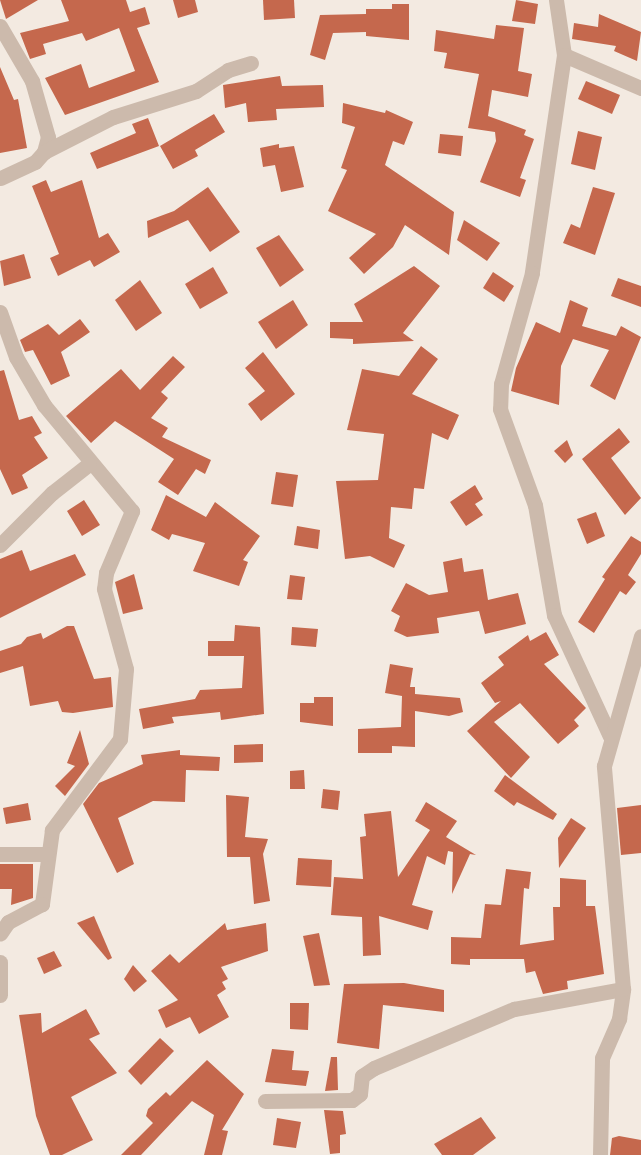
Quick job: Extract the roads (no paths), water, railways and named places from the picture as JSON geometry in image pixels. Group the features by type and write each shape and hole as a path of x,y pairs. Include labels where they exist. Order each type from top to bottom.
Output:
{"street":[{"path":"556,0 564,54 532,273 501,384 500,409 535,505 554,615 610,736"},
{"path":"0,26 32,81 45,117 48,137 44,152"},
{"path":"564,54 641,88"},
{"path":"0,177 35,162 44,152 113,117 187,94 228,70 251,63"},
{"path":"0,312 16,357 38,395 89,464 132,511 128,529 106,573 104,589 122,647 125,718 114,752 60,817 46,854 42,904 8,922 0,934"},
{"path":"0,546 52,493 89,464"},
{"path":"600,1155 602,1058 619,1019 622,989 605,807 604,766 610,736 641,636"},
{"path":"0,854 46,854"},
{"path":"0,962 0,995"},
{"path":"265,1101 352,1100 360,1094 362,1076 374,1068 514,1009 622,989"}]}
